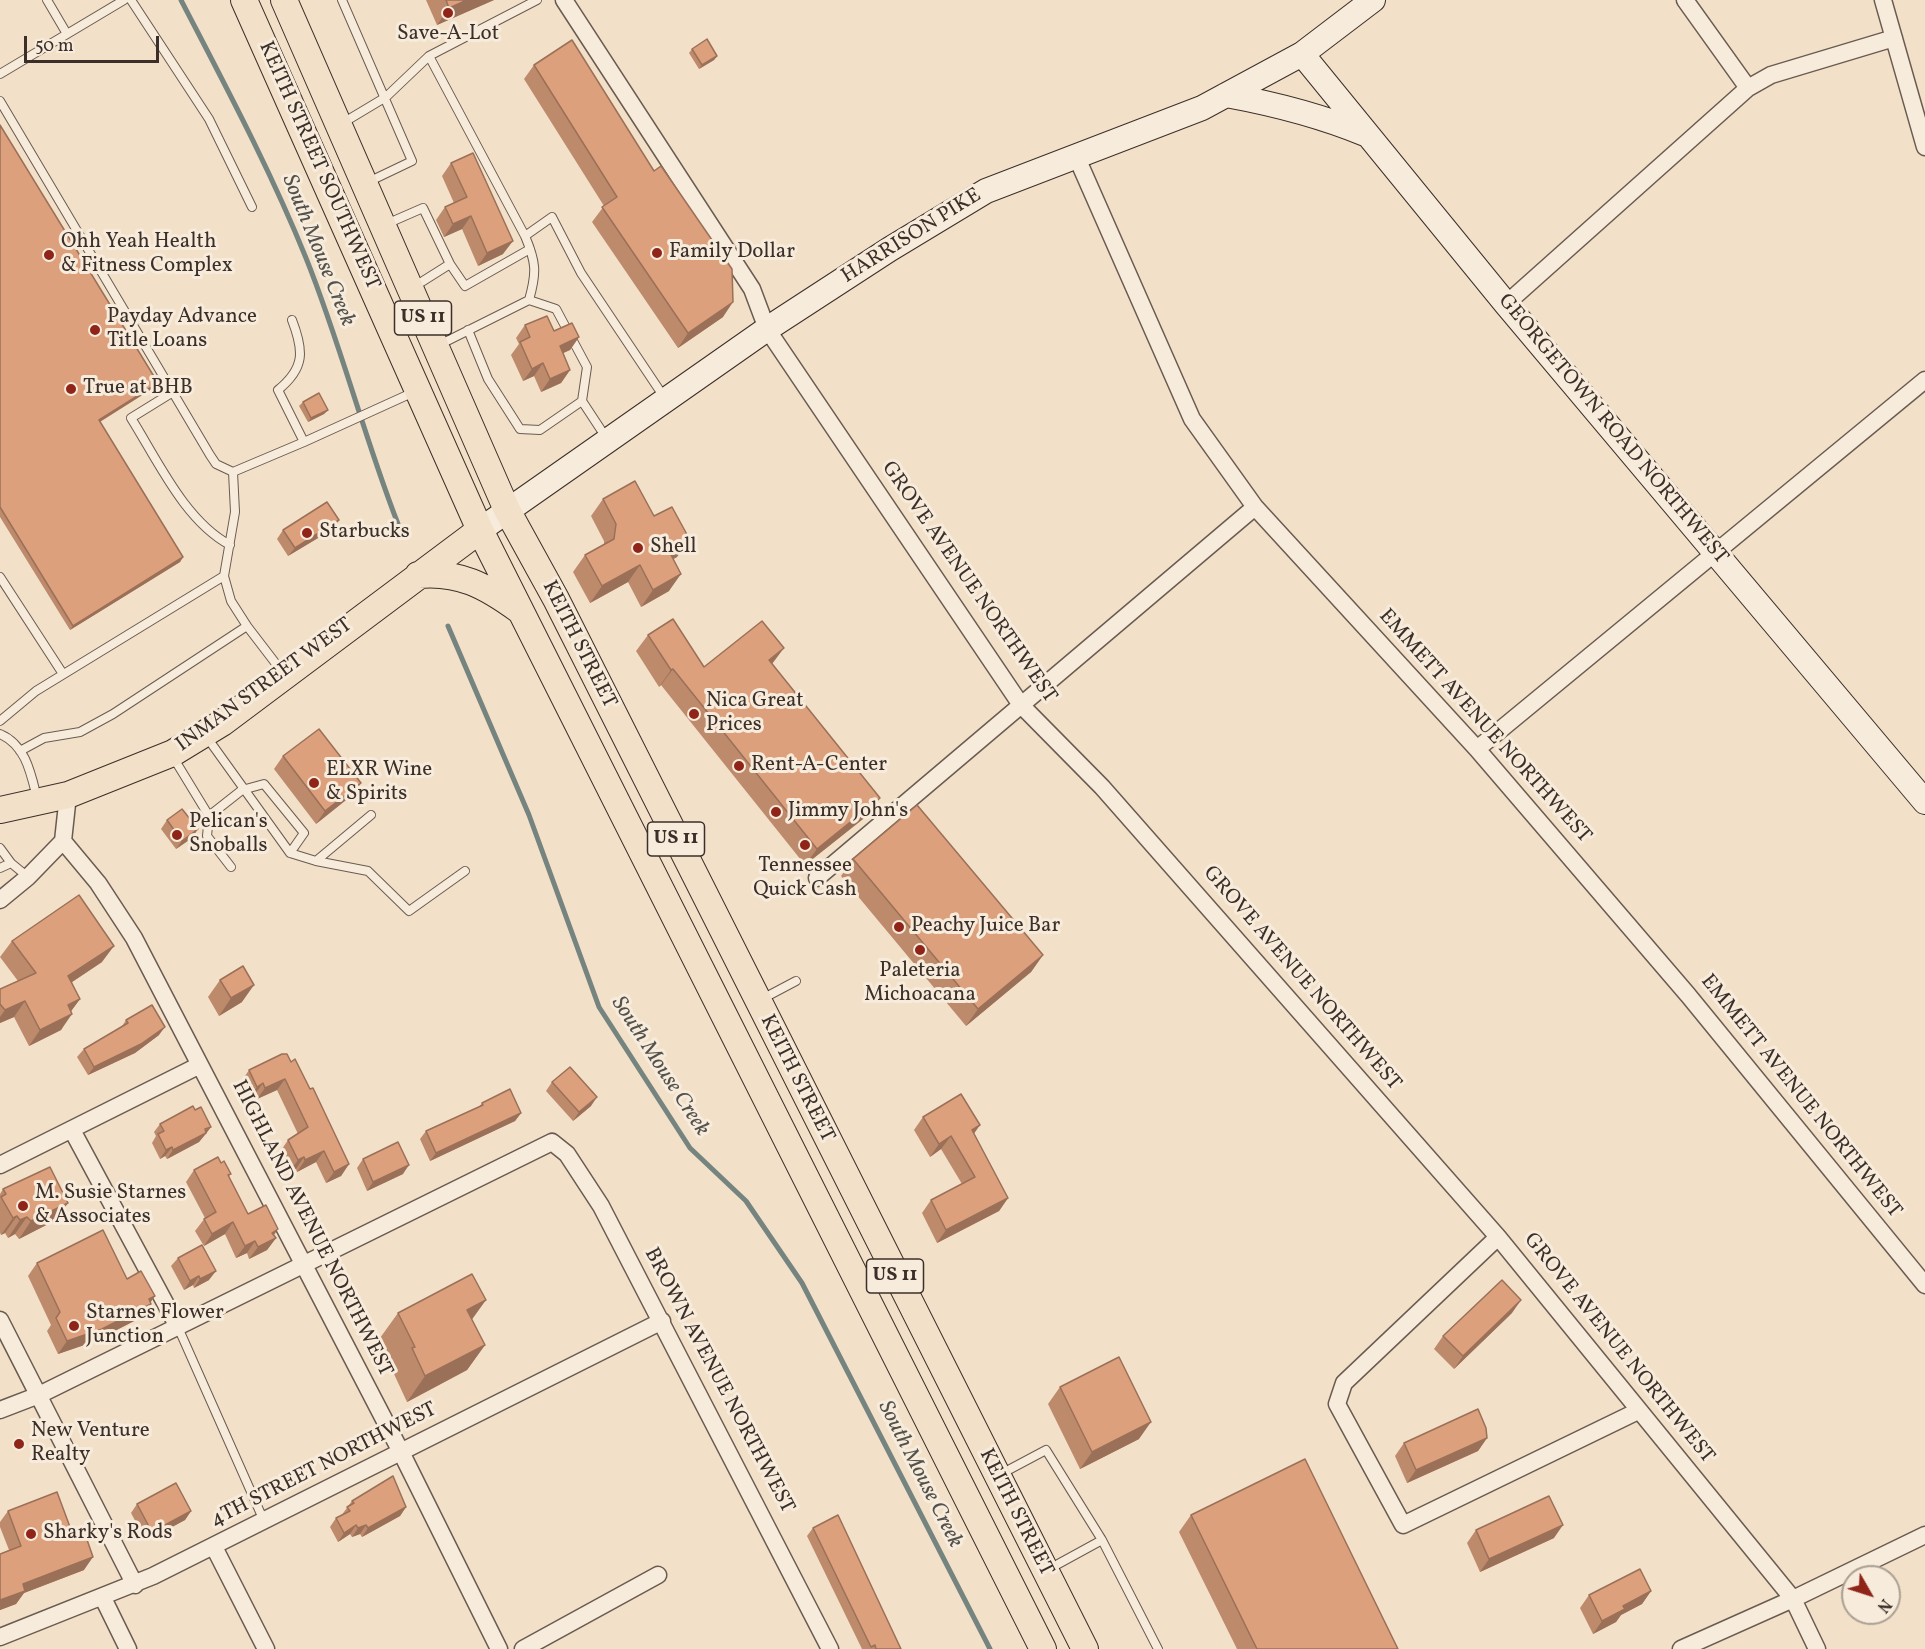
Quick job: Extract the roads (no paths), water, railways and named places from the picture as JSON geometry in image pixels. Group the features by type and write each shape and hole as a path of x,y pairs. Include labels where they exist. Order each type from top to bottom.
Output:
{"main road":[{"name":"KEITH STREET SOUTHWEST","path":"244,0 480,530"},
{"name":"KEITH STREET SOUTHWEST","path":"284,0 507,510"},
{"name":"HARRISON PIKE","path":"480,530 767,329 986,191 1077,158 1202,108 1302,54 1373,0"},
{"name":"GEORGETOWN ROAD NORTHWEST","path":"1302,54 1506,304 1925,802"},
{"path":"1226,95 1286,106 1329,118 1369,136"},
{"path":"306,139 339,125"},
{"name":"KEITH STREET","path":"507,510 556,599 1085,1649"},
{"name":"KEITH STREET","path":"480,530 1043,1649"},
{"name":"INMAN STREET WEST","path":"0,810 68,795 171,754 205,734 286,676 480,530"},
{"path":"418,575 444,573 468,581 496,594 522,613"},
{"path":"727,1017 757,1001"},
{"path":"1012,1588 1045,1571"}],"street":[{"name":"GROVE AVENUE NORTHWEST","path":"564,0 752,289 767,329 1021,705 1102,787 1498,1237 1793,1599 1817,1649"},
{"path":"1685,0 1748,88"},
{"path":"1883,0 1925,147"},
{"path":"1506,304 1748,88 1771,75 1894,38"},
{"name":"EMMETT AVENUE NORTHWEST","path":"1077,158 1192,418 1255,507 1477,749 1688,995 1925,1285"},
{"path":"1477,749 1716,555 1925,380"},
{"path":"817,878 1255,507"},
{"path":"0,900 28,877 63,841 68,795"},
{"name":"HIGHLAND AVENUE NORTHWEST","path":"63,841 98,883 134,938 401,1452 499,1649"},
{"path":"0,1165 47,1136 72,1130 200,1065"},
{"path":"72,1130 177,1325"},
{"name":"BROWN AVENUE NORTHWEST","path":"304,1264 552,1142 567,1154 601,1206 830,1649"},
{"path":"1498,1237 1344,1383 1337,1404 1403,1525 1638,1411"},
{"path":"0,1410 39,1395 304,1264"},
{"path":"0,1320 135,1585"},
{"name":"4TH STREET NORTHWEST","path":"0,1637 135,1585 662,1321"},
{"path":"1681,1649 1793,1599 1925,1535"},
{"path":"214,1547 266,1649"},
{"path":"523,1649 658,1575"},
{"path":"103,1598 128,1649"}],"lane":[{"path":"47,0 67,34"},
{"path":"0,74 124,0"},
{"path":"131,0 209,119 252,207"},
{"path":"342,0 412,161 364,184"},
{"path":"339,125 386,97 429,56 537,0"},
{"path":"429,56 525,236 535,261 535,281 529,300"},
{"path":"0,102 216,464 234,472 418,390"},
{"path":"384,225 423,208 450,264 465,286 530,249"},
{"path":"525,236 552,217 581,273 666,399"},
{"path":"410,289 450,264"},
{"path":"436,347 529,300 556,309 587,367 582,401 608,440"},
{"path":"292,320 298,334 300,360 296,373 278,390 304,442"},
{"path":"468,330 488,380 520,429 540,430 582,401"},
{"path":"173,392 131,418 196,520 213,536 230,545"},
{"path":"234,472 236,502 224,576 231,600 247,626 286,676"},
{"path":"0,721 36,691 224,576"},
{"path":"0,577 63,674"},
{"path":"21,751 44,738 80,732 247,626"},
{"path":"0,734 21,751 30,770 38,802"},
{"path":"205,734 242,790 290,853 316,861 368,871 409,911 465,872"},
{"path":"171,754 209,816 207,836 231,867"},
{"path":"209,816 242,790 264,784 304,833 290,853"},
{"path":"316,861 371,815"},
{"path":"0,848 11,862 28,877"},
{"path":"0,868 11,862"},
{"path":"757,1001 796,981"},
{"path":"177,1325 264,1521"},
{"path":"997,1477 1046,1450 1102,1540 1158,1649"},
{"path":"1045,1571 1102,1540"}],"waterway":[{"name":"South Mouse Creek","path":"181,0 262,160 306,258 398,524"},
{"name":"South Mouse Creek","path":"448,626 529,815 599,1007 690,1148 746,1201 802,1283 990,1649"}],"place":[{"name":"Save-A-Lot","path":"448,13"},
{"name":"Family Dollar","path":"657,253"},
{"name":"Ohh Yeah Health & Fitness Complex","path":"49,255"},
{"name":"Payday Advance Title Loans","path":"95,330"},
{"name":"True at BHB","path":"71,389"},
{"name":"Starbucks","path":"307,533"},
{"name":"Shell","path":"638,548"},
{"name":"Nica Great Prices","path":"694,714"},
{"name":"Rent-A-Center","path":"739,766"},
{"name":"ELXR Wine & Spirits","path":"314,783"},
{"name":"Jimmy John's","path":"776,812"},
{"name":"Pelican's Snoballs","path":"177,835"},
{"name":"Tennessee Quick Cash","path":"805,845"},
{"name":"Peachy Juice Bar","path":"899,927"},
{"name":"Paleteria Michoacana","path":"920,950"},
{"name":"M. Susie Starnes & Associates","path":"23,1206"},
{"name":"Starnes Flower Junction","path":"74,1326"},
{"name":"New Venture Realty","path":"19,1444"},
{"name":"Sharky's Rods","path":"31,1534"}]}
